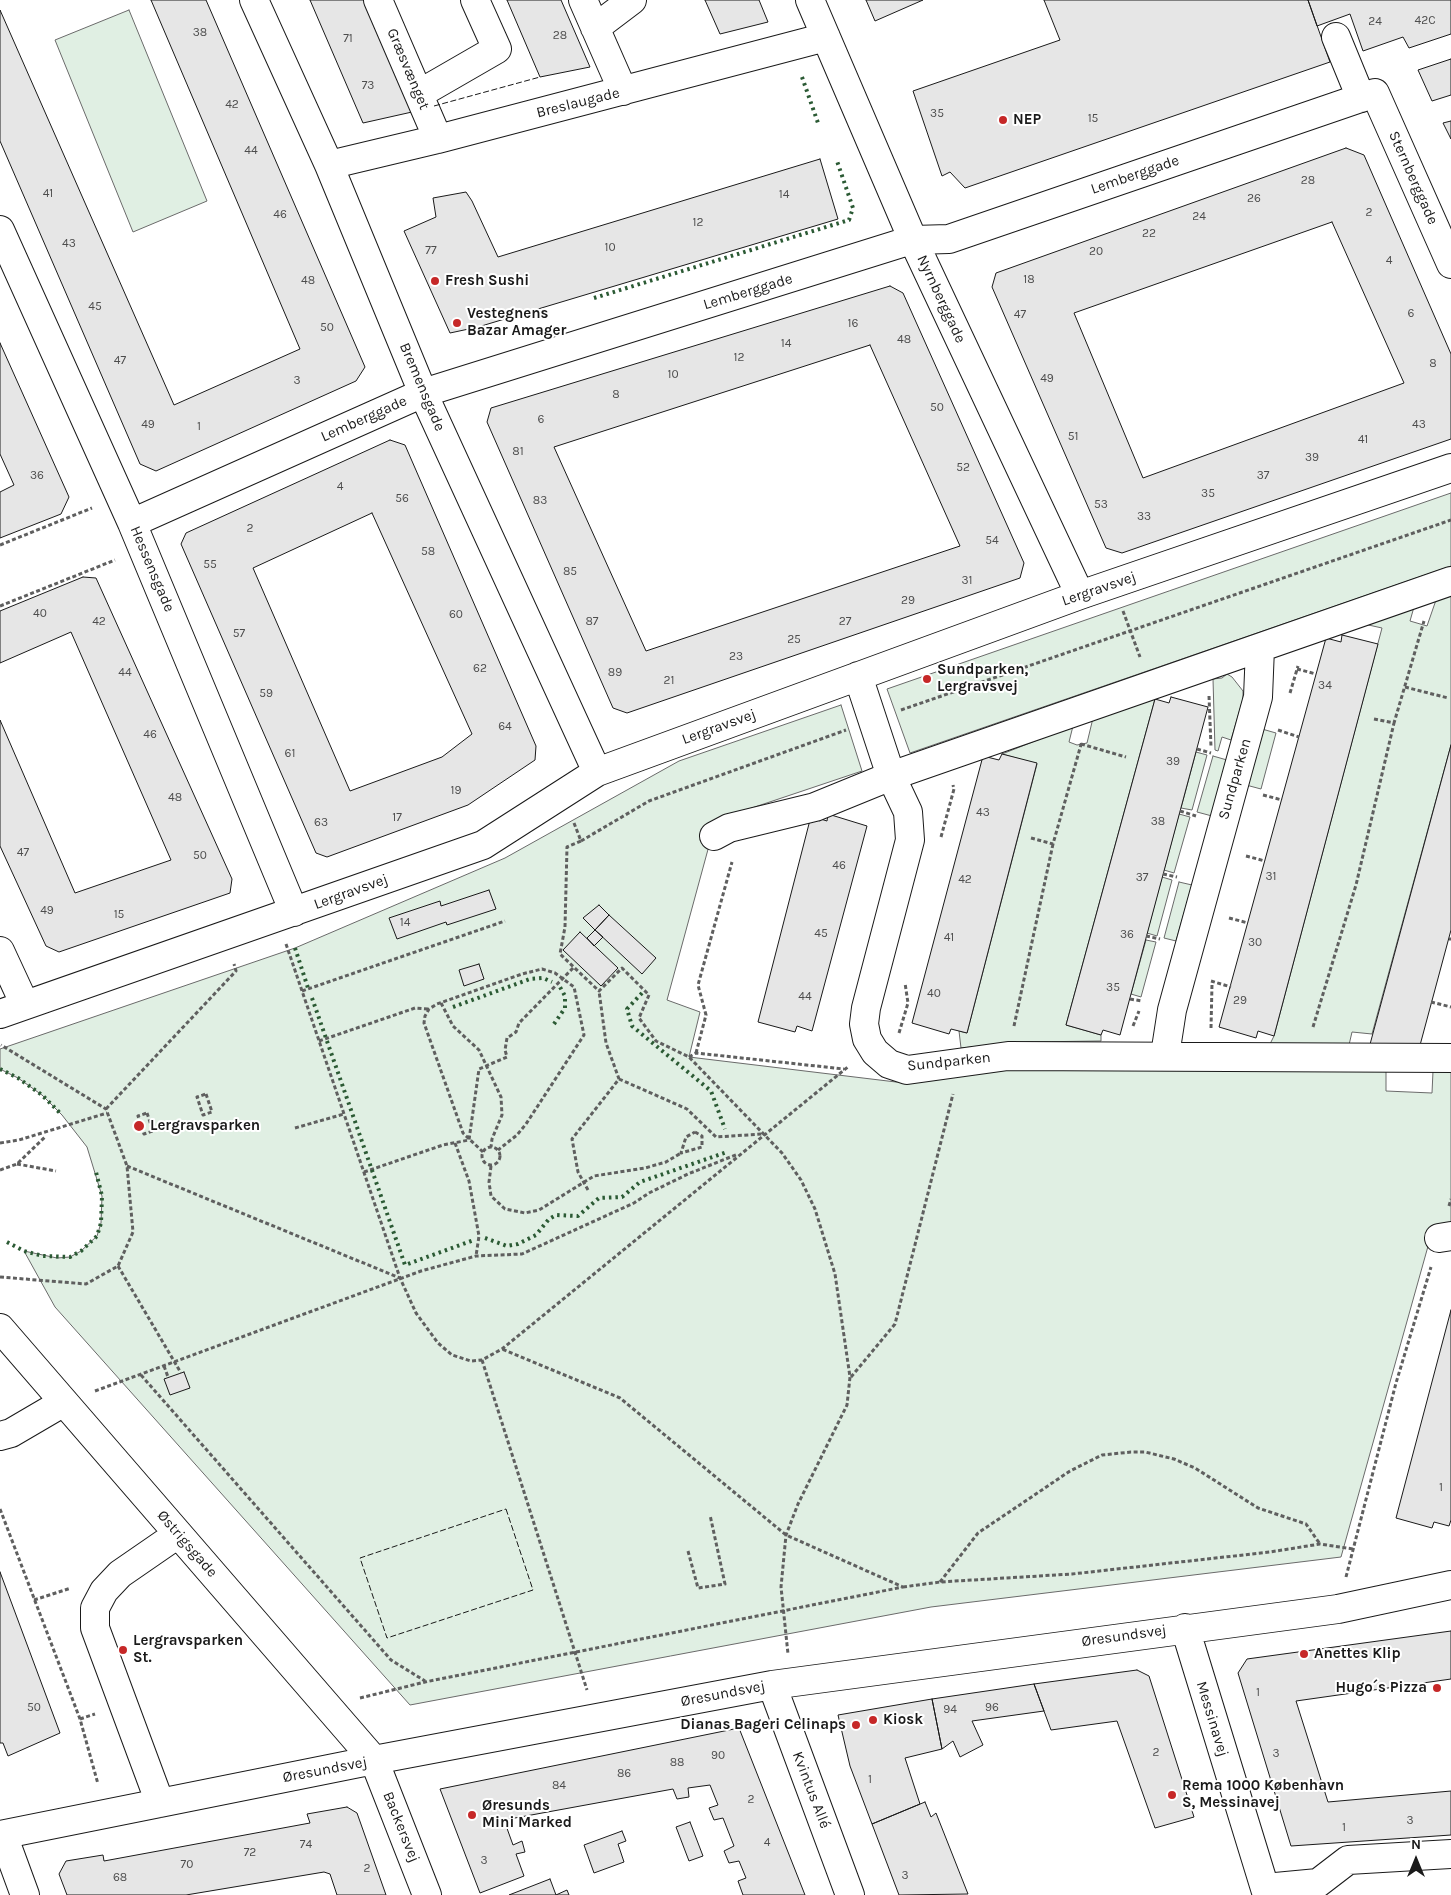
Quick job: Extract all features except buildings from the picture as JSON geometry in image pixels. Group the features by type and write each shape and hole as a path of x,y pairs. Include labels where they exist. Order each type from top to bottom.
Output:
{"street":[{"name":"Bremensgade","path":"254,0 329,165 423,393 598,772"},
{"name":"Græsvænget","path":"378,0 438,139"},
{"path":"418,94 497,49 475,0"},
{"path":"583,0 622,91"},
{"path":"595,28 632,0"},
{"name":"Nyrnberggade","path":"810,0 914,240 1080,595"},
{"name":"Breslaugade","path":"329,165 438,139 826,37"},
{"name":"Sternberggade","path":"1336,37 1368,95 1451,264"},
{"name":"Lemberggade","path":"132,523 423,393 914,240 949,239 1368,95"},
{"name":"Hessensgade","path":"0,230 132,523 294,912"},
{"name":"Lergravsvej","path":"12,1010 483,845 562,793 598,772 1080,595 1451,468"},
{"path":"714,836 729,828 815,807 891,776 1443,583"},
{"name":"Sundparken","path":"1165,1056 1172,1010 1258,697 1260,648"},
{"path":"858,676 891,776 908,812 910,840 866,1008 864,1024 867,1039 875,1052"},
{"path":"0,951 12,1010"},
{"name":"Sundparken","path":"875,1052 889,1064 908,1070 1008,1056 1120,1055 1451,1058"},
{"name":"Østrigsgade","path":"0,1328 374,1760"},
{"path":"0,1436 12,1433 64,1402"},
{"path":"160,1803 95,1628 95,1608 104,1591 120,1574 178,1534"},
{"name":"Øresundsvej","path":"2,1835 374,1760 781,1683 1338,1609 1451,1585"},
{"name":"Messinavej","path":"1185,1628 1266,1891"},
{"name":"Kvintus Allé","path":"781,1683 850,1895"},
{"name":"Backersvej","path":"374,1760 427,1895"},
{"path":"2,1835 25,1895"},
{"path":"1266,1891 1325,1889 1348,1860 1451,1854"}],"path":[{"path":"0,545 120,496"},
{"path":"764,1134 716,1137 687,1109 619,1079 606,1043 599,991 560,954 565,926 567,847 581,841 648,801 872,720 1451,520"},
{"path":"0,606 28,593 143,549"},
{"path":"1304,1057 1356,885 1394,723 1405,687 1443,583"},
{"path":"1114,584 1150,686"},
{"path":"1208,666 1211,753 1209,762"},
{"path":"1405,687 1448,698"},
{"path":"1008,1056 1053,844 1081,744 1088,708"},
{"path":"1374,719 1394,723"},
{"path":"1081,744 1126,758"},
{"path":"562,793 581,841"},
{"path":"1192,824 1197,806"},
{"path":"1031,838 1053,844"},
{"path":"696,1053 706,1015 698,985 733,857"},
{"path":"1175,886 1180,868"},
{"path":"302,991 505,921"},
{"path":"1158,948 1162,930"},
{"path":"278,945 285,942 400,1278 416,1313 426,1330 438,1343 452,1355 471,1361 482,1360 502,1349 844,1069 875,1052"},
{"path":"0,1143 19,1140 106,1111 236,972 233,964"},
{"path":"469,1140 479,1069 507,1056 505,1050 507,1038 516,1032 519,1023 574,967"},
{"path":"599,991 622,968 648,995 639,1018 656,1041 688,1057 782,1153 800,1180 815,1209 835,1274 850,1377 847,1405 798,1504 786,1535 780,1587 784,1609 781,1683"},
{"path":"319,1041 415,1008 429,1009 522,974 542,969 555,972 574,987 584,1035 539,1106 517,1135 498,1150"},
{"path":"1120,1055 1146,993"},
{"path":"1431,1002 1451,1007"},
{"path":"441,1003 454,1026 473,1043 488,1064 501,1097 503,1108 491,1147 483,1152"},
{"path":"429,1009 424,1023 463,1133 483,1152 483,1161 490,1166"},
{"path":"0,1044 106,1111 127,1166 133,1232 118,1266 86,1284 0,1277"},
{"path":"688,1057 696,1053 844,1069"},
{"path":"850,1377 895,1324 961,1062"},
{"path":"588,1190 578,1172 572,1140 619,1079"},
{"path":"206,1094 212,1112 203,1115 197,1097 206,1094"},
{"path":"147,1113 153,1131 144,1134 138,1116 147,1113"},
{"path":"295,1128 344,1114"},
{"path":"490,1166 490,1196 497,1203 516,1212 533,1212 594,1176 659,1164 681,1153 702,1147 704,1142 700,1134 694,1132 688,1134 681,1153"},
{"path":"0,1170 17,1164 45,1137"},
{"path":"364,1172 469,1140"},
{"path":"455,1143 469,1181 479,1236 476,1256"},
{"path":"491,1147 498,1150"},
{"path":"490,1166 500,1160 498,1150"},
{"path":"64,1402 400,1278 476,1256 522,1254 634,1203 649,1193 688,1174 740,1153"},
{"path":"17,1164 56,1171"},
{"path":"127,1166 400,1278"},
{"path":"1338,1609 1396,1382 1445,1237 1451,1199"},
{"path":"118,1266 180,1373"},
{"path":"502,1349 620,1398 786,1535 903,1587"},
{"path":"482,1360 596,1719"},
{"path":"164,1366 168,1377"},
{"path":"141,1375 391,1660 425,1682"},
{"path":"940,1582 978,1533 1070,1471 1102,1455 1132,1452 1145,1452 1174,1459 1195,1468 1258,1508 1306,1524 1320,1544"},
{"path":"0,1510 80,1719 107,1814"},
{"path":"688,1551 698,1588 725,1584 710,1515"},
{"path":"329,1706 425,1682 719,1624 784,1609 903,1587 940,1582 1072,1574 1270,1552 1320,1544 1353,1549"},
{"path":"80,1719 95,1714"}],"green space":[{"path":"129,10 207,201 133,232 55,40"},
{"path":"1451,493 1451,566 910,753 887,689"},
{"path":"1451,596 1451,745 1372,1034 1352,1032 1349,1045 1270,1044 1274,1036 1382,628 1364,624 1414,607 1410,621 1427,626 1436,600"},
{"path":"1227,674 1232,677 1243,691 1243,699 1231,740 1222,737 1218,751 1215,750 1213,679 1222,678"},
{"path":"1155,699 1066,1025 1101,1035 1101,1041 1028,1042 961,1048 959,1031 967,1033 1037,764 1002,754 1073,726 1069,742 1077,745 1087,743 1093,718"},
{"name":"Lergravsparken","path":"841,705 862,771 716,820 667,1000 700,1012 689,1057 896,1082 1033,1066 1386,1070 1386,1091 1432,1093 1433,1071 1451,1072 1451,1230 1432,1232 1341,1557 931,1607 410,1705 55,1307 24,1251 57,1258 70,1257 81,1251 97,1236 101,1223 102,1196 87,1147 62,1115 42,1095 18,1078 0,1069 0,1049 295,948 505,858 679,761"},
{"path":"1262,729 1276,733 1261,789 1246,785"},
{"path":"1196,752 1207,755 1192,810 1181,808"},
{"path":"1213,756 1227,760 1212,816 1197,812"},
{"path":"1179,814 1190,817 1174,873 1164,870"},
{"path":"1162,877 1172,880 1157,936 1147,933"},
{"path":"1179,882 1192,885 1176,941 1164,938"},
{"path":"1146,940 1156,942 1141,997 1131,994"}],"hedge":[{"path":"802,77 818,123"},
{"path":"594,298 849,220 853,208 837,161"},
{"path":"295,948 308,988"},
{"path":"453,1007 530,979 543,978 552,982"},
{"path":"554,1024 565,1008 565,996 560,987"},
{"path":"642,993 627,1009 632,1026 711,1091 725,1129"},
{"path":"312,998 405,1265 474,1240"},
{"path":"0,1069 18,1078 42,1095 62,1115"},
{"path":"485,1238 507,1246 518,1244 536,1235 549,1219 556,1215 578,1216 599,1198 622,1197 640,1182 727,1152"},
{"path":"7,1242 24,1251 43,1256 70,1257 81,1251 97,1236 101,1223 102,1196 96,1172"}],"fence":[{"path":"434,106 540,77"},
{"path":"506,1509 533,1590 387,1638 360,1558 506,1509"}],"place":[{"name":"NEP","path":"1003,120"},
{"name":"Fresh Sushi","path":"435,281"},
{"name":"Vestegnens Bazar Amager","path":"457,323"},
{"name":"Sundparken, Lergravsvej","path":"927,679"},
{"name":"Lergravsparken","path":"139,1126"},
{"name":"Lergravsparken St.","path":"123,1650"},
{"name":"Anettes Klip","path":"1304,1654"},
{"name":"Hugo´s Pizza","path":"1437,1688"},
{"name":"Kiosk","path":"873,1720"},
{"name":"Dianas Bageri Celinaps","path":"856,1725"},
{"name":"Rema 1000 København S, Messinavej","path":"1172,1795"},
{"name":"Øresunds Mini Marked","path":"472,1815"}]}
